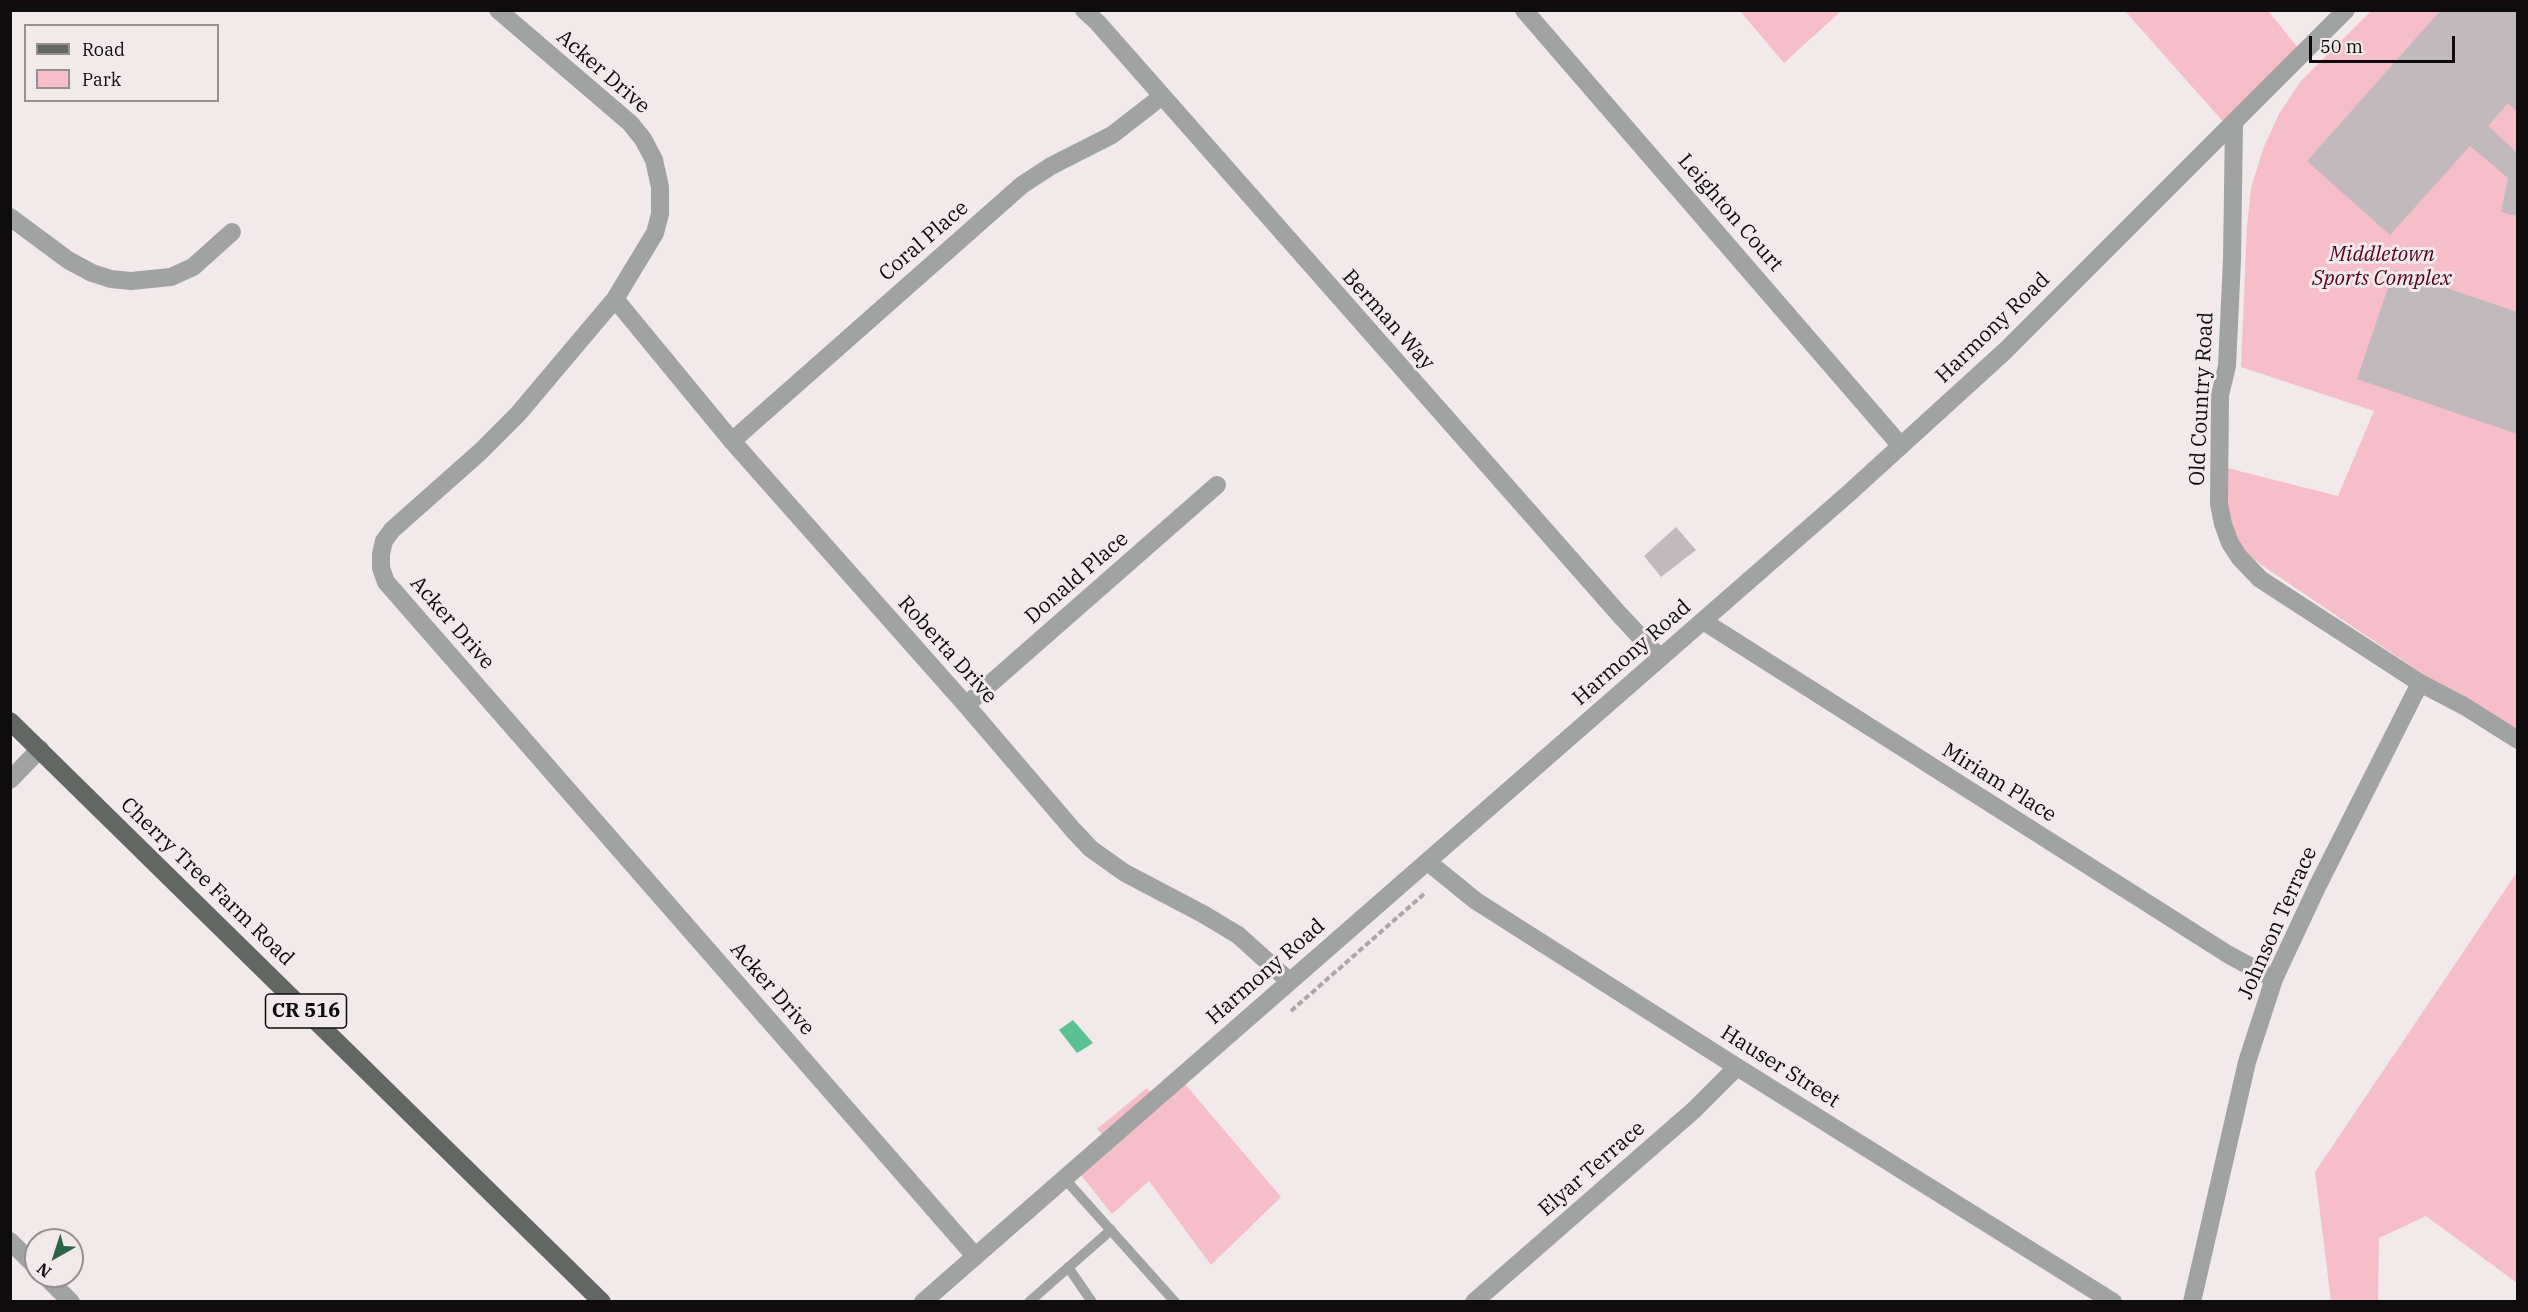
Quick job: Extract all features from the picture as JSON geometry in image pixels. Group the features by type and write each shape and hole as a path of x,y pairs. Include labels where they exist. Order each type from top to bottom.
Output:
{"main road":[{"name":"Cherry Tree Farm Road","path":"10,721 602,1302"}],"street":[{"name":"Acker Drive","path":"498,10 630,123 643,139 654,160 661,197 655,233 615,299 518,414 480,452 392,530 384,541 381,554 381,567 386,582 975,1256"},
{"name":"Berman Way","path":"1084,10 1098,23 1611,605 1660,657"},
{"name":"Leighton Court","path":"1524,10 1900,446"},
{"name":"Harmony Road","path":"933,1298 975,1256 1428,862 2005,351 2346,10"},
{"name":"Coral Place","path":"732,441 1022,185 1051,166 1112,135 1161,97"},
{"name":"Old Country Road","path":"2234,122 2228,354 2220,395 2219,504 2223,524 2239,557 2260,579 2420,683 2464,706 2517,740"},
{"path":"10,217 68,260 92,273 131,282 171,277 193,267 232,232"},
{"name":"Roberta Drive","path":"615,299 732,441 1091,849 1125,873 1238,935 1289,981"},
{"name":"Donald Place","path":"966,705 1217,485"},
{"name":"Miriam Place","path":"1702,621 2229,955 2274,979"},
{"name":"Johnson Terrace","path":"2192,1302 2247,1062 2274,979 2317,886 2420,683"},
{"path":"10,780 40,749"},
{"name":"Hauser Street","path":"1428,862 1476,902 2114,1302"},
{"name":"Elyar Terrace","path":"1474,1302 1694,1110 1737,1067"},
{"path":"10,1241 24,1255"},
{"path":"57,1288 71,1302"}],"lane":[{"path":"1064,1178 1175,1302"},
{"path":"1029,1302 1111,1230"},
{"path":"1068,1267 1092,1302"}],"path":[{"path":"1291,1011 1424,894"}],"green space":[{"path":"1740,11 1841,11 1784,63"},
{"path":"2125,11 2268,11 2300,50 2226,125"},
{"name":"Middletown Sports Complex","path":"2371,11 2517,11 2517,738 2222,538 2215,465 2338,496 2374,411 2241,367 2247,226 2251,188 2263,149 2279,114 2300,82"},
{"path":"2517,872 2517,1283 2426,1216 2379,1238 2378,1301 2331,1301 2315,1172"},
{"path":"1185,1084 1281,1197 1211,1265 1149,1181 1112,1214 1081,1175 1115,1146 1097,1129 1147,1088 1162,1104"}],"shaded area":[{"path":"1073,1020 1093,1043 1077,1053 1059,1030"}],"building":[{"path":"2441,10 2517,10 2517,112 2508,103 2488,126 2517,153 2517,216 2501,212 2508,178 2470,146 2390,235 2307,161"},
{"path":"2394,270 2517,312 2517,434 2357,379"},
{"path":"1676,527 1696,550 1661,577 1644,556"}]}
